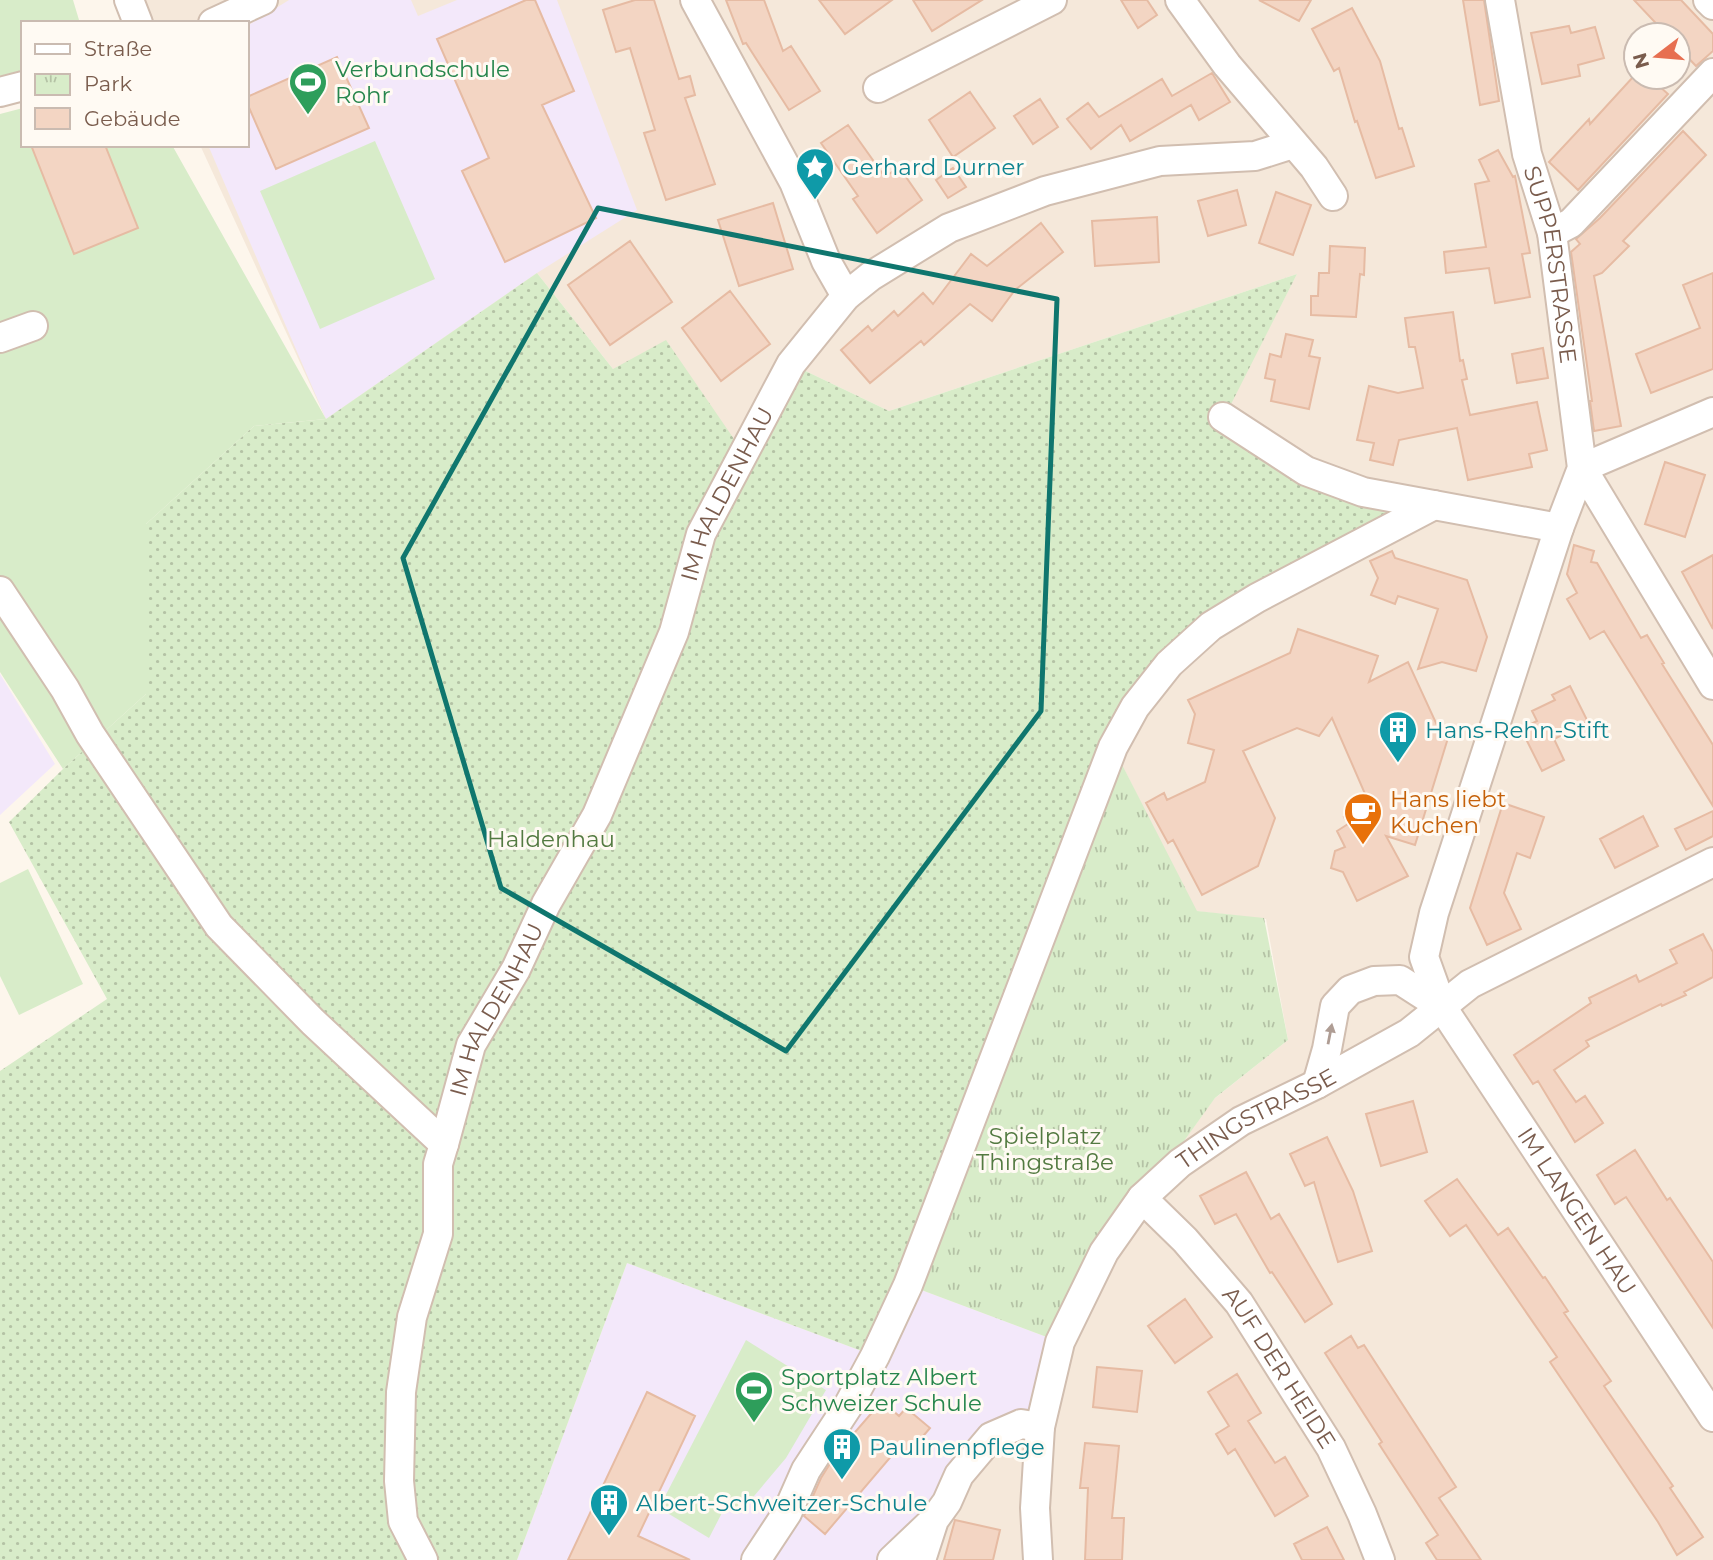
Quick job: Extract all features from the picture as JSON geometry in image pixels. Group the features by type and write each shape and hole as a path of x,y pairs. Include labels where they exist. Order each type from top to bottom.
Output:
{"street":[{"path":"129,0 137,21"},
{"path":"217,21 263,0"},
{"path":"695,0 794,182 826,261 846,296"},
{"path":"878,88 1052,0"},
{"path":"1180,0 1227,65 1314,167 1333,196"},
{"name":"SUPPERSTRASSE","path":"1442,1007 1424,957 1434,913 1559,528 1582,468 1552,233 1527,153 1500,0"},
{"path":"1708,0 1713,5"},
{"path":"1552,233 1571,223 1713,73"},
{"path":"0,92 21,87"},
{"name":"IM HALDENHAU","path":"423,1560 403,1521 399,1481 401,1392 412,1317 438,1234 439,1164 471,1045 516,969 546,904 597,815 674,632 701,534 791,364 846,296 870,276 949,228 1045,191 1160,161 1255,156 1293,144"},
{"path":"0,338 33,326"},
{"path":"1713,412 1582,468 1713,685"},
{"path":"1223,418 1306,471 1363,492 1559,528"},
{"path":"756,1560 787,1513 806,1471 853,1396 908,1285 1113,747 1135,707 1169,664 1211,626 1257,598 1434,505"},
{"path":"0,591 65,689 90,734 219,926 313,1022 444,1144"},
{"name":"THINGSTRASSE","path":"1038,1560 1035,1508 1040,1427 1060,1342 1104,1252 1142,1198 1180,1163 1241,1121 1317,1084 1409,1032 1470,984 1713,862"},
{"path":"1317,1084 1335,1006 1350,990 1374,981 1400,980 1442,1007"},
{"name":"IM LANGEN HAU","path":"1442,1007 1712,1412"},
{"name":"AUF DER HEIDE","path":"1142,1198 1185,1240 1239,1303 1331,1448 1380,1560"},
{"path":"892,1560 934,1520 947,1502 959,1475 991,1437 1021,1424 1040,1427"},
{"path":"921,1560 934,1520"}],"highlighted area":[{"path":"598,208 1057,299 1041,711 786,1051 501,888 403,558"}],"shaded area":[{"path":"129,0 1713,0 1713,1560 921,1560 1104,1252 1214,1099 1288,1040 1266,919 1195,911 1113,747 1135,707 1363,492 1223,417 1297,274 889,411 791,364 745,455 613,369 537,273 326,419 201,147 248,147 248,21 137,21"},
{"path":"289,0 411,0 418,16 457,0 557,0 637,210 537,273 326,419 209,147 248,147 248,25"},
{"path":"0,674 55,764 0,815"},
{"path":"627,1263 875,1356 908,1285 1060,1342 1040,1427 991,1437 921,1560 517,1560"}],"green space":[{"path":"0,0 73,0 79,21 21,21 21,71 0,76"},
{"path":"21,109 21,147 173,147 326,419 254,426 146,524 146,694 63,769 0,672 0,114"},
{"path":"375,141 435,279 320,329 260,191"},
{"name":"Haldenhau","path":"537,273 613,369 666,340 745,455 791,364 889,411 1297,274 1224,418 1306,471 1434,505 1257,598 1135,707 875,1356 627,1263 517,1560 0,1560 0,1071 107,999 9,822 146,694 146,524 254,426 326,419"},
{"name":"Spielplatz Thingstraße","path":"1113,747 1197,911 1264,918 1288,1040 1215,1098 1104,1252 1060,1342 908,1285"},
{"path":"28,869 83,984 19,1015 0,976 0,883"},
{"name":"Sportplatz Albert Schweizer Schule","path":"746,1340 826,1390 786,1458 739,1514 725,1507 709,1538 659,1508"}],"building":[{"path":"526,0 535,0 574,91 542,105 596,218 505,262 462,171 489,158 437,39"},
{"path":"635,0 654,0 679,79 690,76 695,95 685,98 715,184 666,200 644,133 655,130 630,48 616,52 603,10"},
{"path":"726,0 764,0 783,51 791,46 820,91 789,110 746,43 743,44"},
{"path":"819,0 892,0 845,34"},
{"path":"913,0 982,0 932,31"},
{"path":"1121,0 1147,0 1157,15 1138,28"},
{"path":"1259,0 1311,0 1299,21"},
{"path":"1463,0 1484,0 1499,101 1480,105"},
{"path":"1634,0 1681,0 1713,34 1713,51 1696,66 1692,62 1692,21 1654,21"},
{"path":"1352,8 1380,61 1399,129 1402,128 1414,166 1376,178 1339,68 1334,71 1312,29"},
{"path":"1569,26 1571,33 1595,27 1604,58 1578,65 1580,76 1542,84 1531,33"},
{"name":"Verbundschule Rohr","path":"337,57 369,128 276,169 248,105 248,97"},
{"path":"1212,73 1230,102 1199,120 1191,105 1130,141 1121,125 1091,149 1067,119 1088,103 1099,117 1162,79 1172,96"},
{"path":"1622,89 1665,91 1668,94 1578,190 1549,162 1589,119 1590,124"},
{"path":"970,92 995,128 953,157 929,120"},
{"path":"1040,99 1058,127 1033,144 1014,116"},
{"path":"848,125 885,177 899,167 922,200 877,233 853,199 858,196 821,143"},
{"path":"1683,131 1706,155 1623,241 1629,246 1602,273 1594,276 1621,426 1594,431 1571,252 1580,244 1576,239 1600,218"},
{"path":"32,147 106,147 138,228 74,254"},
{"path":"1498,150 1513,177 1515,176 1530,253 1522,254 1530,297 1495,303 1489,268 1446,273 1444,252 1486,247 1475,184 1489,181 1479,160"},
{"path":"953,168 966,187 948,198 936,180"},
{"path":"1237,190 1246,225 1208,236 1198,201"},
{"path":"1276,192 1311,205 1293,255 1259,243"},
{"path":"773,203 793,269 739,286 718,220"},
{"path":"1157,217 1159,262 1095,266 1092,221"},
{"path":"1041,223 1063,252 1015,290 992,321 970,304 924,345 921,341 870,383 841,350 868,326 872,331 894,311 898,316 923,293 933,304 971,254 987,266"},
{"path":"630,241 672,302 610,345 568,285"},
{"path":"1330,246 1365,248 1364,275 1360,274 1356,317 1311,315 1311,296 1318,296 1319,273 1329,273"},
{"path":"1713,273 1713,369 1651,393 1636,354 1700,328 1683,285"},
{"path":"730,291 770,344 721,381 682,328"},
{"path":"1453,312 1460,361 1463,360 1467,379 1462,380 1470,415 1537,402 1547,450 1529,454 1532,467 1468,480 1457,428 1399,440 1393,465 1370,460 1374,443 1357,440 1369,386 1398,393 1423,388 1415,347 1409,347 1405,318"},
{"path":"1286,334 1313,340 1309,356 1320,358 1309,409 1271,401 1275,380 1265,378 1270,354 1281,357"},
{"path":"1543,348 1548,378 1517,383 1512,354"},
{"path":"1665,462 1705,475 1685,537 1645,524"},
{"path":"1574,545 1594,551 1591,562 1597,563 1641,638 1647,635 1713,745 1713,806 1604,631 1590,639 1567,599 1577,593 1567,574"},
{"name":"Hans-Rehn-Stift","path":"1392,551 1395,558 1467,580 1487,637 1476,671 1442,662 1418,669 1438,609 1398,596 1395,604 1371,595 1378,578 1370,561"},
{"path":"1713,555 1713,629 1682,572"},
{"name":"Hans-Rehn-Stift","path":"1298,629 1378,656 1369,682 1408,662 1442,736 1448,738 1415,845 1386,836 1408,876 1357,901 1343,872 1331,868 1335,851 1345,847 1337,831 1348,824 1344,817 1357,810 1353,804 1366,796 1332,718 1319,736 1297,728 1243,751 1275,818 1258,866 1202,895 1173,840 1168,843 1146,803 1164,793 1167,800 1205,782 1214,750 1188,743 1195,714 1188,700 1290,653"},
{"path":"1570,686 1588,722 1554,739 1564,760 1542,771 1521,729 1537,721 1532,711 1555,700 1552,695"},
{"path":"1503,803 1544,817 1530,858 1517,853 1504,893 1521,929 1487,945 1470,908"},
{"path":"1713,811 1713,836 1686,850 1675,829"},
{"path":"1643,816 1658,846 1615,868 1600,839"},
{"path":"1703,934 1713,952 1713,977 1684,992 1686,995 1662,1006 1661,1004 1586,1041 1589,1046 1554,1070 1576,1102 1585,1096 1603,1123 1575,1142 1538,1081 1533,1084 1514,1055 1591,1003 1589,998 1636,975 1639,982 1677,963 1670,950"},
{"path":"1413,1101 1427,1152 1381,1166 1366,1114"},
{"path":"1327,1137 1353,1191 1372,1251 1338,1262 1314,1182 1305,1186 1290,1154"},
{"path":"1635,1150 1667,1200 1670,1198 1713,1262 1713,1328 1626,1197 1615,1204 1597,1175"},
{"path":"1246,1172 1271,1219 1279,1214 1332,1304 1305,1322 1272,1272 1270,1273 1236,1214 1215,1224 1200,1196"},
{"path":"1457,1179 1498,1235 1508,1228 1543,1278 1545,1277 1568,1311 1564,1313 1611,1381 1604,1386 1673,1486 1670,1488 1703,1537 1677,1555 1658,1522 1550,1362 1557,1357 1466,1225 1450,1236 1425,1201"},
{"path":"1185,1299 1212,1337 1175,1363 1148,1326"},
{"path":"1351,1336 1358,1348 1364,1345 1456,1487 1439,1498 1481,1560 1437,1560 1426,1543 1438,1535 1379,1444 1382,1442 1325,1353"},
{"path":"1097,1367 1142,1371 1137,1412 1093,1407"},
{"path":"1237,1374 1261,1413 1248,1421 1275,1463 1285,1457 1308,1496 1275,1516 1235,1449 1228,1454 1216,1434 1229,1426 1208,1392"},
{"path":"647,1392 695,1416 638,1536 690,1560 568,1560"},
{"name":"Paulinenpflege","path":"882,1401 899,1416 906,1408 930,1428 907,1455 899,1447 825,1534 804,1516 821,1478 836,1454"},
{"path":"1085,1443 1119,1446 1112,1518 1124,1518 1122,1560 1085,1560 1088,1488 1080,1488"},
{"path":"955,1520 1000,1530 993,1560 944,1560"},
{"path":"1327,1527 1344,1560 1302,1560 1294,1544"}],"place":[{"name":"Verbundschule Rohr","path":"308,116"},
{"name":"Gerhard Durner","path":"815,201"},
{"name":"Hans-Rehn-Stift","path":"1398,764"},
{"name":"Hans liebt Kuchen","path":"1363,846"},
{"name":"Sportplatz Albert Schweizer Schule","path":"754,1424"},
{"name":"Paulinenpflege","path":"842,1481"},
{"name":"Albert-Schweitzer-Schule","path":"609,1537"}]}
